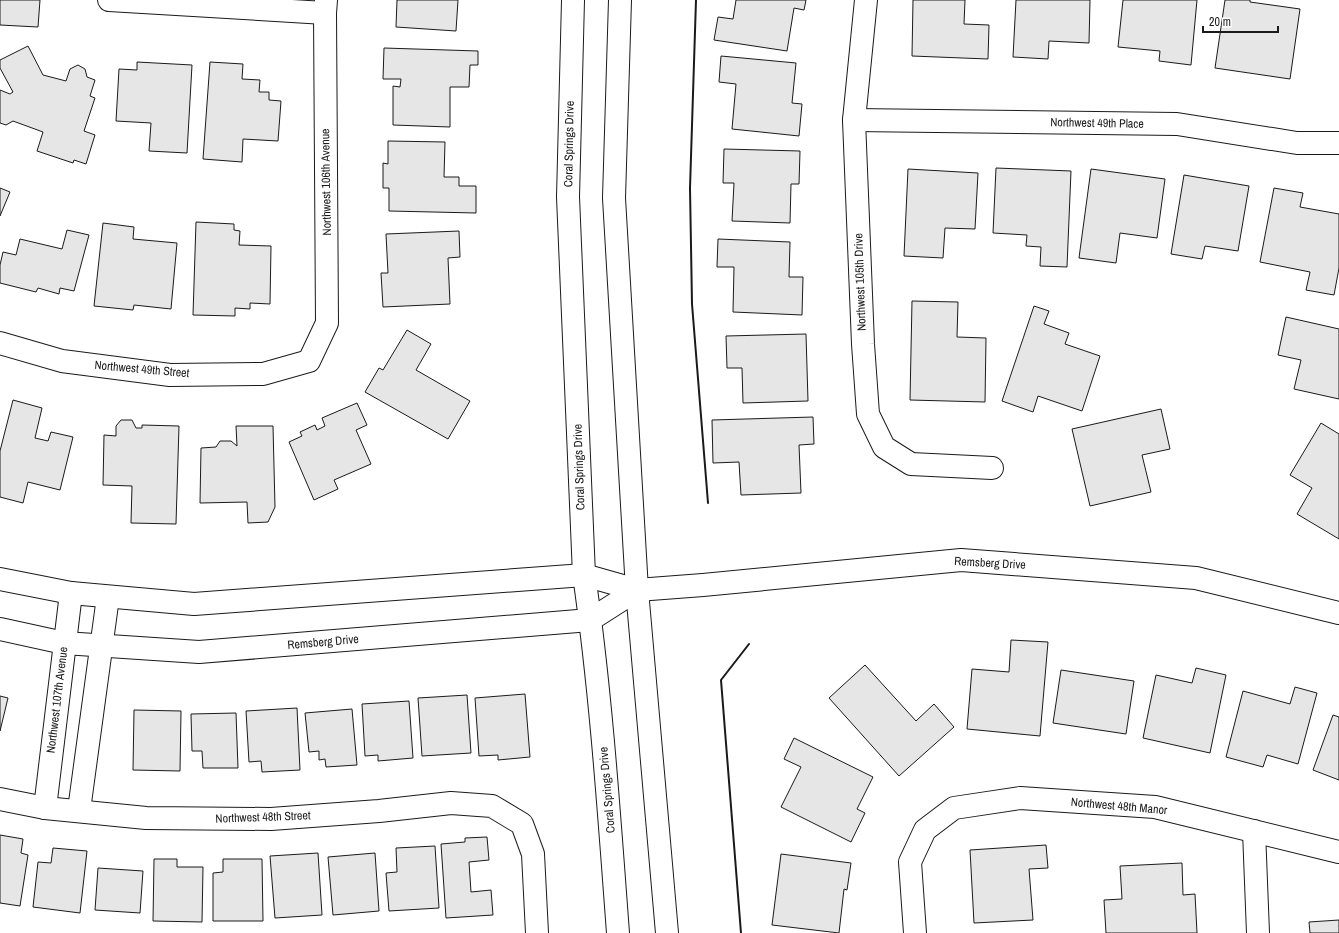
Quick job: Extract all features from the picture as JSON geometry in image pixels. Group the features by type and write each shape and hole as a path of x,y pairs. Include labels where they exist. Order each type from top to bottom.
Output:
{"street":[{"path":"109,0 325,7"},
{"name":"Coral Springs Drive","path":"573,0 568,197 584,575 605,766 618,933"},
{"path":"620,0 614,198 637,590 667,933"},
{"name":"Northwest 105th Drive","path":"866,0 854,120 863,344 868,414 884,447 911,464 992,468"},
{"name":"Northwest 106th Avenue","path":"309,361 327,323 325,7"},
{"name":"Northwest 49th Place","path":"854,120 1177,124 1297,144 1339,143"},
{"name":"Northwest 49th Street","path":"0,343 62,361 170,375 263,374 309,361"},
{"name":"Remsberg Drive","path":"0,579 70,593 194,604 584,575 637,590 961,560 1196,578 1339,613"},
{"name":"Remsberg Drive","path":"0,629 64,643 101,647 199,652 590,620 637,590"},
{"name":"Northwest 107th Avenue","path":"44,808 70,593"},
{"path":"79,810 108,597"},
{"name":"Northwest 48th Manor","path":"915,933 910,862 925,830 954,808 1020,798 1155,807 1339,852"},
{"name":"Northwest 48th Street","path":"0,799 44,808 79,810 146,818 271,819 379,811 451,803 492,806 522,824 533,854 537,933"},
{"path":"1254,830 1258,933"}],"building":[{"path":"0,0 40,0 38,27 0,25"},
{"path":"397,0 458,0 456,31 396,27"},
{"path":"736,0 806,0 804,10 794,8 787,51 714,40 718,17 733,19"},
{"path":"913,0 965,0 964,24 989,25 988,59 912,56"},
{"path":"1016,0 1090,0 1089,43 1049,41 1048,59 1013,57"},
{"path":"1123,0 1197,0 1191,65 1159,61 1160,51 1118,47"},
{"path":"1225,0 1250,0 1250,2 1300,9 1290,79 1215,68"},
{"path":"28,46 43,75 66,81 70,69 78,65 85,69 87,77 95,80 90,96 95,98 84,131 95,135 86,164 74,160 73,163 37,151 43,132 13,121 6,125 0,123 0,90 10,94 13,92 0,68 0,60"},
{"path":"384,48 478,51 478,65 470,65 469,87 450,87 450,127 393,125 393,86 400,87 401,79 383,79"},
{"path":"721,56 796,63 792,103 802,104 799,136 732,129 736,84 719,82"},
{"path":"137,62 192,65 187,153 149,151 151,123 116,121 119,69 137,70"},
{"path":"210,62 243,64 242,79 260,80 259,92 269,92 269,100 281,101 278,141 243,139 242,162 203,159"},
{"path":"388,141 445,142 444,177 459,177 459,186 476,186 476,213 389,211 389,188 383,188 383,163 388,164"},
{"path":"724,149 800,151 799,184 791,184 790,223 732,221 734,183 723,183"},
{"path":"996,168 1071,171 1067,267 1040,266 1041,247 1026,246 1027,235 993,233"},
{"path":"908,169 978,173 975,229 945,228 943,258 904,256"},
{"path":"1091,169 1165,179 1157,238 1120,233 1116,263 1079,258"},
{"path":"1184,175 1249,186 1238,251 1205,246 1202,259 1171,254"},
{"path":"0,188 10,192 0,216"},
{"path":"1274,188 1303,193 1300,207 1339,214 1339,268 1334,295 1306,290 1310,272 1260,262"},
{"path":"196,222 234,224 234,230 240,231 239,245 271,246 270,304 250,303 250,309 235,308 235,316 193,315"},
{"path":"103,223 134,227 133,239 177,243 171,309 134,305 133,310 94,306"},
{"path":"67,230 89,235 74,291 60,288 59,294 38,288 36,292 0,283 0,265 3,252 16,255 20,239 62,249"},
{"path":"459,231 460,257 448,258 450,304 383,307 381,273 388,273 386,234"},
{"path":"718,239 790,242 789,277 803,277 802,315 733,312 734,267 717,267"},
{"path":"912,301 958,302 957,337 986,338 985,402 910,400"},
{"path":"1034,306 1049,311 1044,324 1069,333 1065,344 1100,356 1082,411 1038,396 1033,412 1002,401"},
{"path":"1286,317 1339,329 1339,399 1294,389 1301,360 1278,355"},
{"path":"407,330 431,344 416,370 470,401 448,439 365,392 379,368 383,370"},
{"path":"806,334 808,401 743,403 742,368 727,368 726,336"},
{"path":"13,400 42,408 35,438 48,441 51,432 73,437 60,490 28,482 23,503 0,497 0,451"},
{"path":"357,403 367,425 356,430 371,464 334,480 338,489 314,500 289,442 302,436 300,432 315,425 317,430 325,426 322,418"},
{"path":"1161,409 1170,449 1142,455 1151,492 1090,506 1072,429"},
{"path":"813,417 814,444 799,445 801,493 741,495 739,462 713,463 712,420"},
{"path":"121,420 132,420 136,428 142,428 142,425 179,426 176,524 131,523 132,486 103,485 104,435 116,436 116,426"},
{"path":"1321,423 1339,434 1339,539 1297,514 1312,488 1290,475"},
{"path":"236,426 273,426 275,507 268,522 248,523 247,502 200,503 201,448 216,447 220,441 231,441 237,446"},
{"path":"1011,640 1048,642 1040,736 967,729 972,669 1009,672"},
{"path":"865,665 916,721 934,704 954,727 899,776 829,698"},
{"path":"1196,668 1226,675 1210,753 1143,738 1156,675 1192,683"},
{"path":"1061,670 1134,681 1126,734 1053,723"},
{"path":"1295,687 1317,693 1298,764 1267,755 1263,767 1226,757 1243,691 1290,704"},
{"path":"525,694 530,757 498,760 498,755 479,756 475,698"},
{"path":"467,695 471,753 422,756 418,698"},
{"path":"0,696 8,698 0,731"},
{"path":"409,701 413,758 378,761 378,755 365,756 362,704"},
{"path":"297,708 300,770 262,772 261,761 249,762 246,711"},
{"path":"352,709 357,765 326,767 325,759 319,760 319,751 309,752 305,713"},
{"path":"134,710 181,711 180,771 133,770"},
{"path":"236,713 238,768 203,768 202,751 192,751 191,714"},
{"path":"1333,715 1339,717 1339,780 1313,770"},
{"path":"794,738 873,777 857,809 865,813 851,842 781,807 801,767 784,759"},
{"path":"0,835 23,839 21,853 28,855 20,906 0,903"},
{"path":"487,837 489,860 469,862 471,892 491,890 493,915 446,918 441,844 465,842 465,838"},
{"path":"1046,845 1048,868 1029,869 1033,920 974,923 970,850"},
{"path":"435,846 439,908 389,911 386,873 397,872 396,848"},
{"path":"53,848 87,851 80,913 33,907 38,862 51,863"},
{"path":"318,853 322,915 275,918 270,856"},
{"path":"375,853 379,911 333,915 328,857"},
{"path":"781,854 851,863 847,890 844,889 839,933 772,925"},
{"path":"154,859 177,859 177,867 203,867 202,922 153,921"},
{"path":"223,859 262,859 263,921 213,921 213,873 223,872"},
{"path":"1182,863 1183,895 1195,894 1197,933 1106,933 1104,900 1122,899 1120,866"},
{"path":"98,868 143,871 140,913 95,910"},
{"path":"1339,920 1339,933 1310,933 1309,922"}],"wall":[{"path":"696,0 690,188 692,304 708,503"},
{"path":"741,933 721,680 749,644"}]}
